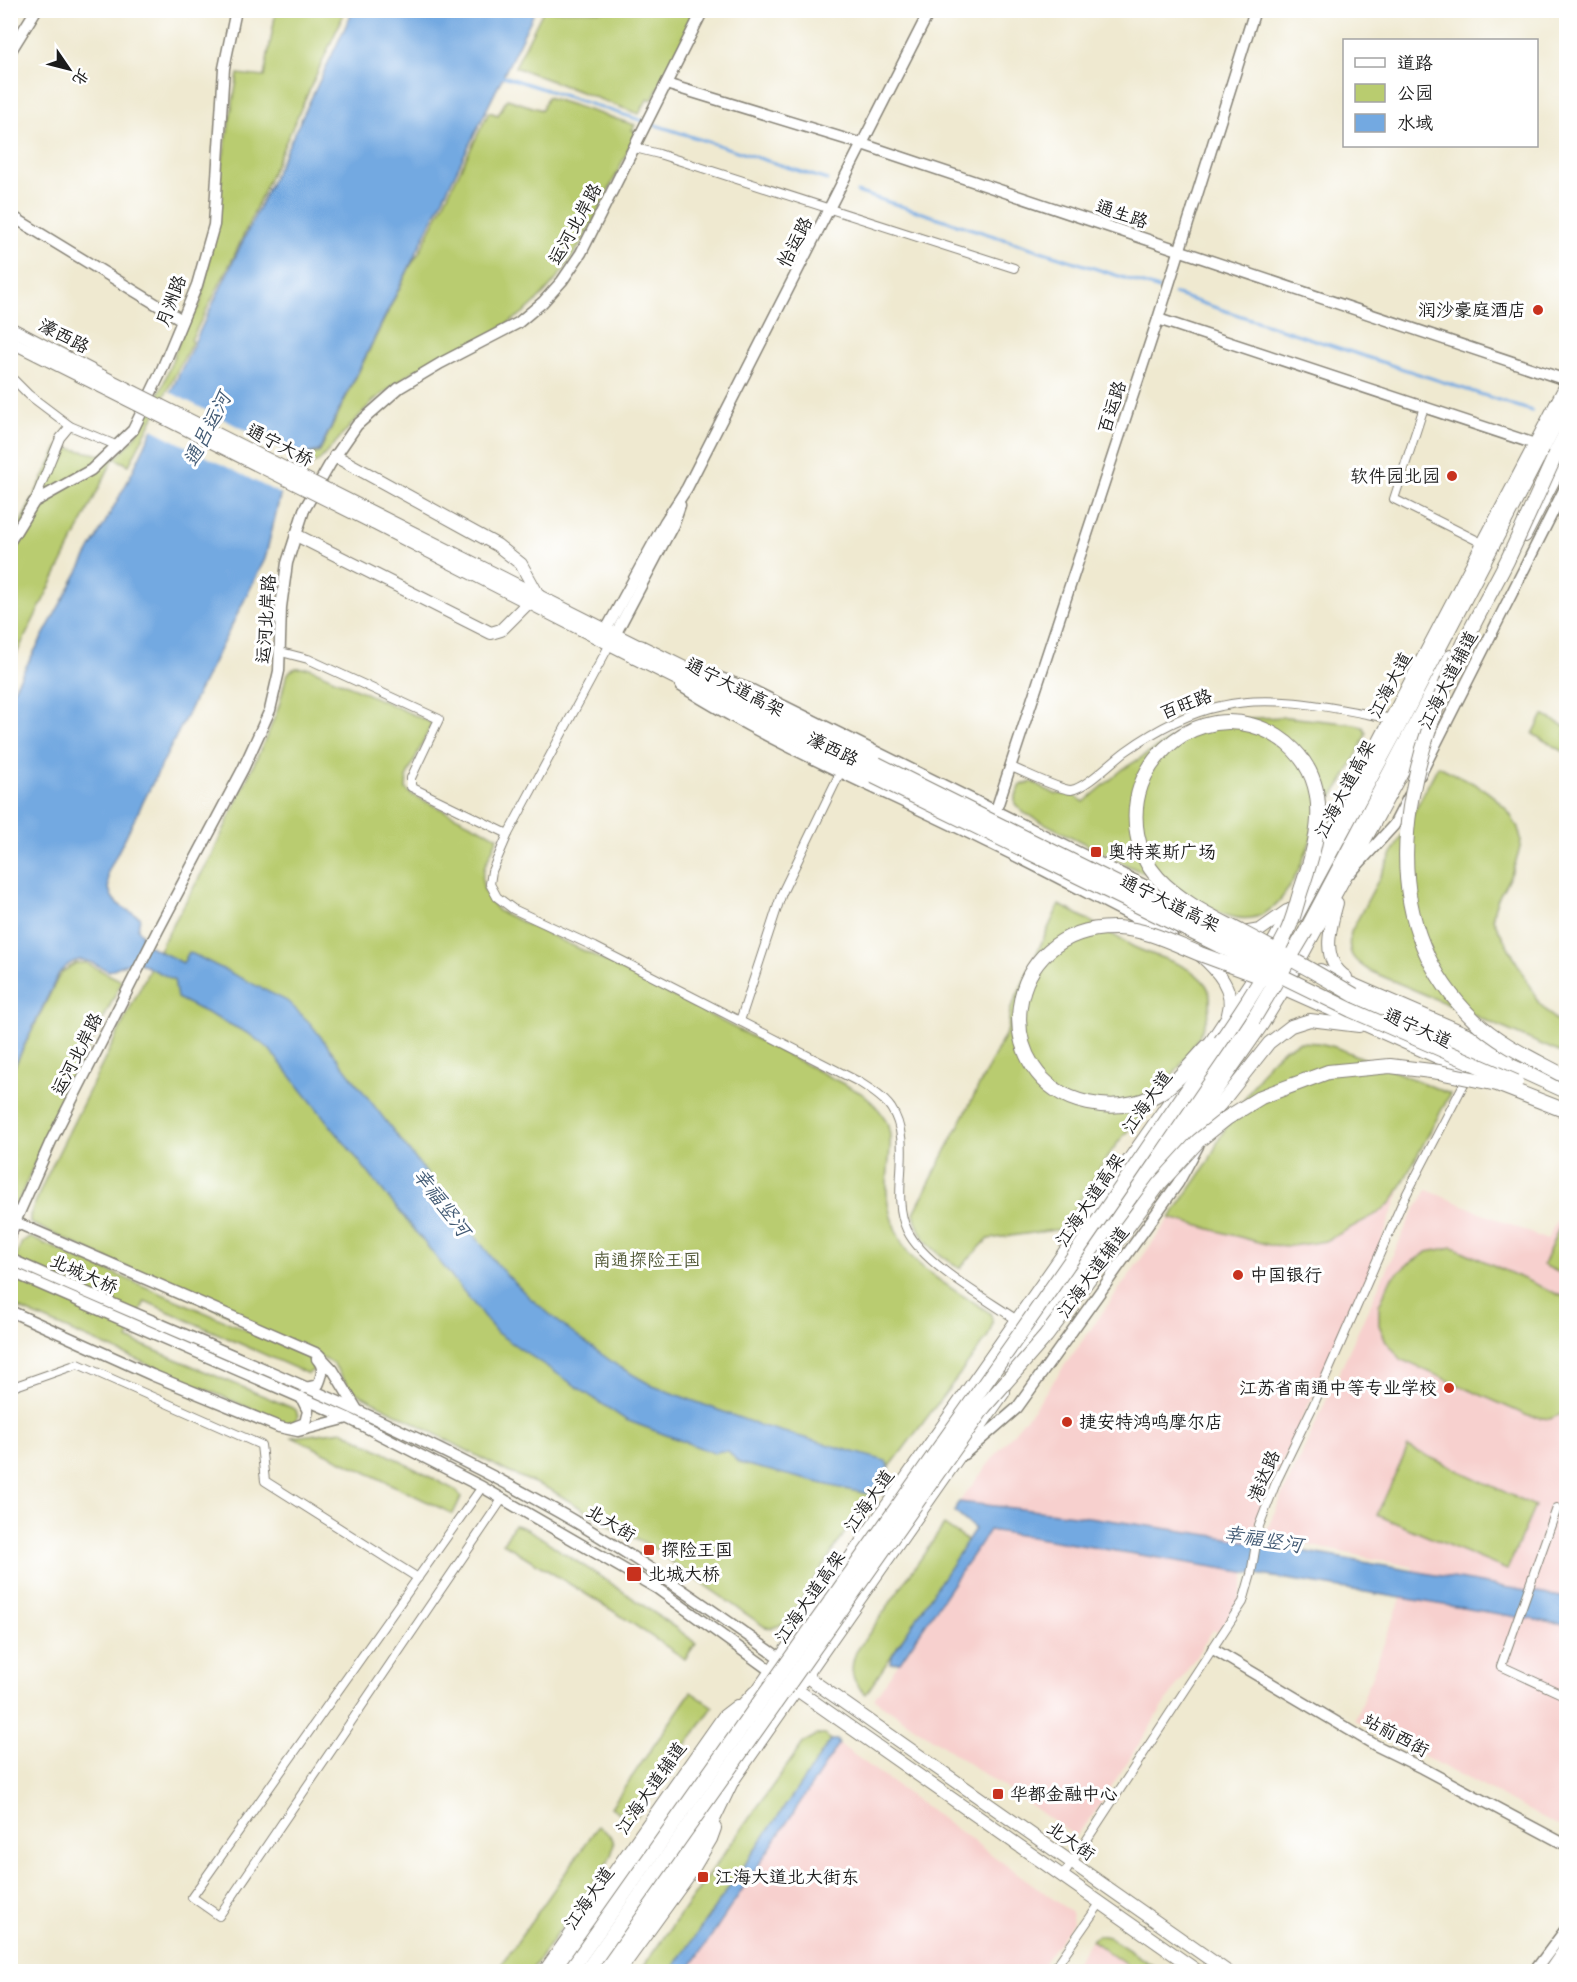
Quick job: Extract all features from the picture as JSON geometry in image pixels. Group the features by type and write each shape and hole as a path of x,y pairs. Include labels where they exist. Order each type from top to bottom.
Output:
{"highway":[{"name":"江海大道高架","path":"569,1971 1060,1276 1244,1006 1287,933 1398,727 1566,403"},
{"name":"江海大道高架","path":"586,1971 1254,1020 1306,931 1561,455 1566,433"},
{"path":"1561,455 1450,674 1422,751 1410,799 1406,837 1408,887 1413,920 1428,959 1445,986 1474,1020 1494,1036 1566,1077"},
{"name":"通宁大道高架","path":"638,652 1351,1010 1566,1104"},
{"path":"1287,933 1316,848 1318,792 1306,764 1283,740 1261,728 1250,725 1238,722 1219,722 1185,733 1172,742 1151,764 1139,790 1135,806 1135,827 1141,847 1152,869 1177,894 1213,916 1359,992"},
{"name":"通宁大道高架","path":"875,770 1298,971 1359,992 1566,1090"},
{"path":"1244,1006 1184,1071 1164,1089 1156,1095 1120,1106 1101,1106 1079,1101 1058,1091 1044,1080 1032,1064 1019,1030 1022,994 1034,965 1045,952 1078,933 1117,928 1152,934 1351,1010"},
{"path":"984,1407 1046,1336 1159,1184 1198,1141 1227,1118 1261,1097 1328,1072 1390,1066 1439,1072 1497,1084 1566,1111"},
{"path":"553,1971 730,1720 755,1693"},
{"path":"608,1971 708,1837 731,1782"}],"main road":[{"name":"濠西路","path":"10,328 100,380"},
{"name":"濠西路","path":"10,341 100,380"},
{"name":"通宁大桥","path":"100,380 376,519"},
{"name":"江海大道","path":"559,1971 1226,1021 1255,975 1393,719 1566,385"},
{"path":"598,1971 1262,1025 1416,747 1561,455"},
{"path":"296,535 458,614 491,633 501,630 533,599 521,564 497,545 335,456"},
{"name":"濠西路","path":"376,519 638,652"},
{"path":"1345,878 1332,923 1329,950 1332,965 1359,992"},
{"path":"1243,933 1260,930 1269,925 1294,904"},
{"path":"1185,943 1209,963 1226,986 1231,1000 1226,1021"},
{"name":"通宁大道","path":"1270,947 1300,960 1359,992 1566,1077"},
{"name":"通宁大道","path":"1255,975 1566,1116"},
{"path":"1166,1162 1220,1105 1269,1043 1291,1026 1310,1020 1329,1021 1359,1026 1392,1036"},
{"name":"北大街","path":"780,1658 1228,1971"},
{"name":"北大街","path":"771,1671 1199,1971"},
{"name":"江海大道辅道","path":"544,1971 724,1716 755,1693"},
{"path":"620,1971 692,1871 708,1837"}],"street":[{"path":"10,52 36,10"},
{"name":"月洲路","path":"10,541 34,502 91,470 133,430 160,374 197,285 214,225 224,68 236,10"},
{"name":"运河北岸路","path":"10,1237 51,1141 158,930 224,807 270,710 279,671 281,607 287,563 304,510 335,456 357,425 399,387 519,323 562,281 581,253 704,10"},
{"name":"怡运路","path":"610,636 673,525 687,488 930,10"},
{"name":"百运路","path":"995,813 1158,319 1255,10"},
{"name":"通生路","path":"666,84 862,144 1566,380"},
{"path":"636,143 659,154 1014,268"},
{"path":"10,215 182,320"},
{"path":"1158,319 1535,444"},
{"path":"10,376 29,395 70,426 118,446"},
{"path":"1424,407 1394,499 1484,544"},
{"path":"34,502 60,438 70,426"},
{"name":"江海大道辅道","path":"1345,878 1394,825 1566,486"},
{"path":"610,636 508,834 492,871 490,884 497,897 513,909 595,947 859,1082 879,1095 891,1107 900,1132 900,1196 906,1229 916,1245 936,1264 1017,1320"},
{"path":"281,652 308,659 439,719 411,778 411,787 508,834"},
{"name":"濠西路","path":"638,652 726,715 840,773 986,841 1185,943 1255,975"},
{"name":"濠西路","path":"638,652 752,690 995,813 1270,947"},
{"name":"百旺路","path":"1011,767 1068,790 1079,788 1126,750 1159,729 1220,706 1247,702 1280,702 1393,719"},
{"path":"740,1021 782,893 840,773"},
{"name":"港达路","path":"1063,1876 1243,1602 1251,1574 1259,1526 1277,1480 1313,1406 1403,1201 1471,1072"},
{"name":"江海大道辅道","path":"955,1461 1017,1408 1178,1183 1220,1105 1224,1079"},
{"path":"15,1222 318,1354 333,1370 356,1409"},
{"name":"北城大桥","path":"10,1259 141,1323"},
{"name":"北城大桥","path":"10,1270 141,1323"},
{"path":"10,1311 152,1375 289,1429 298,1431 309,1429 348,1418"},
{"name":"北大街","path":"141,1323 303,1393 503,1498 658,1589 771,1671"},
{"path":"289,1429 304,1423 308,1411 303,1393 318,1385 322,1375 320,1363 306,1348"},
{"path":"10,1388 78,1364 261,1445 265,1480 418,1578"},
{"name":"北大街","path":"303,1393 356,1409 397,1427 548,1506 641,1561 780,1658"},
{"path":"482,1487 192,1897 219,1916 503,1498"},
{"path":"1557,1508 1501,1666 1566,1696"},
{"name":"站前西街","path":"1213,1649 1375,1745 1566,1845"},
{"path":"1052,1971 1101,1902"},
{"path":"1534,1971 1566,1929"},
{"path":"1548,1971 1566,1946"}],"shaded area":[{"path":"1401,1189 1371,1270 1272,1485 1256,1522 1251,1542 1075,1515 959,1502 1035,1407 1170,1218 1269,1245 1291,1246 1326,1241 1393,1201"},
{"name":"江苏省南通中等专业学校","path":"1427,1190 1547,1240 1566,1202 1566,1830 1355,1720 1413,1567 1264,1536 1410,1218"},
{"path":"989,1530 1246,1572 1239,1600 1218,1632 1213,1630 1089,1821 1075,1836 874,1699"},
{"path":"839,1744 1071,1912 1073,1922 1038,1971 688,1972"},
{"path":"1091,1940 1135,1971 1069,1971"}],"green space":[{"path":"276,11 342,11 343,16 234,256 192,342 129,465 114,458 11,665 11,542 59,446 115,458 133,440 163,385 183,331 200,305 212,236 215,202 238,74 264,77"},
{"path":"543,11 698,11 652,100 648,98 639,114 515,67"},
{"path":"547,97 635,125 632,130 637,132 578,249 547,290 529,308 473,343 412,372 372,402 318,462 311,464 301,459 319,453 489,112 498,115 507,99 542,110"},
{"name":"南通探险王国","path":"296,668 310,668 432,723 407,776 406,789 412,795 498,837 485,867 482,883 498,911 593,955 861,1093 875,1105 888,1127 890,1138 887,1198 891,1218 907,1252 928,1272 990,1313 992,1323 987,1338 889,1468 889,1464 844,1489 870,1494 786,1623 772,1628 765,1627 649,1545 625,1535 551,1490 506,1471 353,1391 333,1363 30,1223 30,1215 45,1180 163,942 213,853 269,731 279,706 286,677"},
{"path":"1543,715 1566,727 1566,753 1533,734"},
{"path":"1286,717 1355,724 1363,727 1366,733 1342,783 1323,806 1298,872 1288,889 1265,913 1251,918 1236,918 1221,914 1160,879 1137,870 1024,813 1015,804 1015,798 1021,785 1032,782 1055,794 1074,795 1084,802 1123,769 1169,740 1229,719"},
{"path":"1438,766 1492,795 1509,812 1518,829 1521,841 1519,853 1497,900 1493,919 1539,1003 1566,1031 1566,1055 1370,971 1355,959 1350,951 1351,932"},
{"path":"1059,905 1134,947 1192,971 1206,985 1210,1002 1205,1023 1193,1047 1176,1072 1111,1152 1062,1229 988,1239 960,1268 930,1246 916,1223 914,1213 1008,1029 1010,1011"},
{"path":"76,963 86,963 122,981 47,1134 11,1219 11,1074 58,978 62,972"},
{"path":"1299,1042 1335,1047 1450,1094 1393,1201 1380,1212 1326,1241 1291,1246 1269,1245 1170,1218 1208,1163 1221,1135 1268,1063 1284,1049"},
{"path":"1566,1212 1566,1276 1543,1265"},
{"path":"29,1237 307,1356 314,1366 308,1374 145,1301 128,1339 290,1407 296,1410 298,1417 295,1421 286,1424 11,1305 11,1271 22,1242"},
{"path":"1453,1247 1566,1298 1566,1412 1550,1419 1528,1416 1402,1360 1386,1341 1379,1325 1379,1305 1391,1279 1427,1252"},
{"path":"343,1431 457,1491 461,1497 453,1514 292,1437"},
{"path":"1408,1447 1535,1506 1507,1570 1377,1515"},
{"path":"514,1525 539,1536 696,1643 685,1659 615,1612 503,1543"},
{"path":"944,1525 968,1541 866,1694 854,1680 852,1664 856,1652"},
{"path":"691,1692 713,1707 637,1816 628,1819 611,1807"},
{"path":"817,1735 824,1735 831,1740 671,1971 639,1972 804,1742"},
{"path":"598,1826 613,1840 609,1860 531,1971 497,1971"},
{"path":"1098,1935 1109,1937 1161,1971 1135,1971 1091,1940"}],"water":[{"path":"346,11 535,11 319,451 301,455 280,496 265,559 108,872 111,896 119,905 140,917 138,929 143,943 183,963 189,952 287,1001 310,1023 499,1267 529,1297 571,1332 618,1366 653,1386 759,1425 886,1461 889,1468 870,1494 743,1464 728,1451 714,1453 626,1420 497,1333 269,1049 249,1034 177,998 174,980 134,960 109,971 82,960 66,966 59,973 11,1073 11,694 129,479 351,15"},
{"path":"959,1502 1075,1515 1216,1536 1566,1598 1566,1625 989,1530 900,1662 891,1663 892,1655 975,1529 955,1512"},
{"path":"831,1740 837,1740 839,1744 688,1971 671,1971"}],"pier":[{"path":"168,391 302,459 284,496 150,428"}],"waterway":[{"path":"500,75 827,180"},
{"path":"857,192 1159,289"},
{"path":"1174,294 1532,411"}],"place":[{"name":"润沙豪庭酒店","path":"1538,310"},
{"name":"软件园北园","path":"1452,476"},
{"name":"奥特莱斯广场","path":"1096,852"},
{"name":"中国银行","path":"1238,1275"},
{"name":"江苏省南通中等专业学校","path":"1449,1388"},
{"name":"捷安特鸿鸣摩尔店","path":"1067,1422"},
{"name":"探险王国","path":"649,1550"},
{"name":"北城大桥","path":"634,1574"},
{"name":"华都金融中心","path":"998,1794"},
{"name":"江海大道北大街东","path":"703,1877"}],"water label":[{"name":"通吕运河","path":"207,429"},
{"name":"幸福竖河","path":"442,1202"},
{"name":"幸福竖河","path":"1263,1539"}]}
